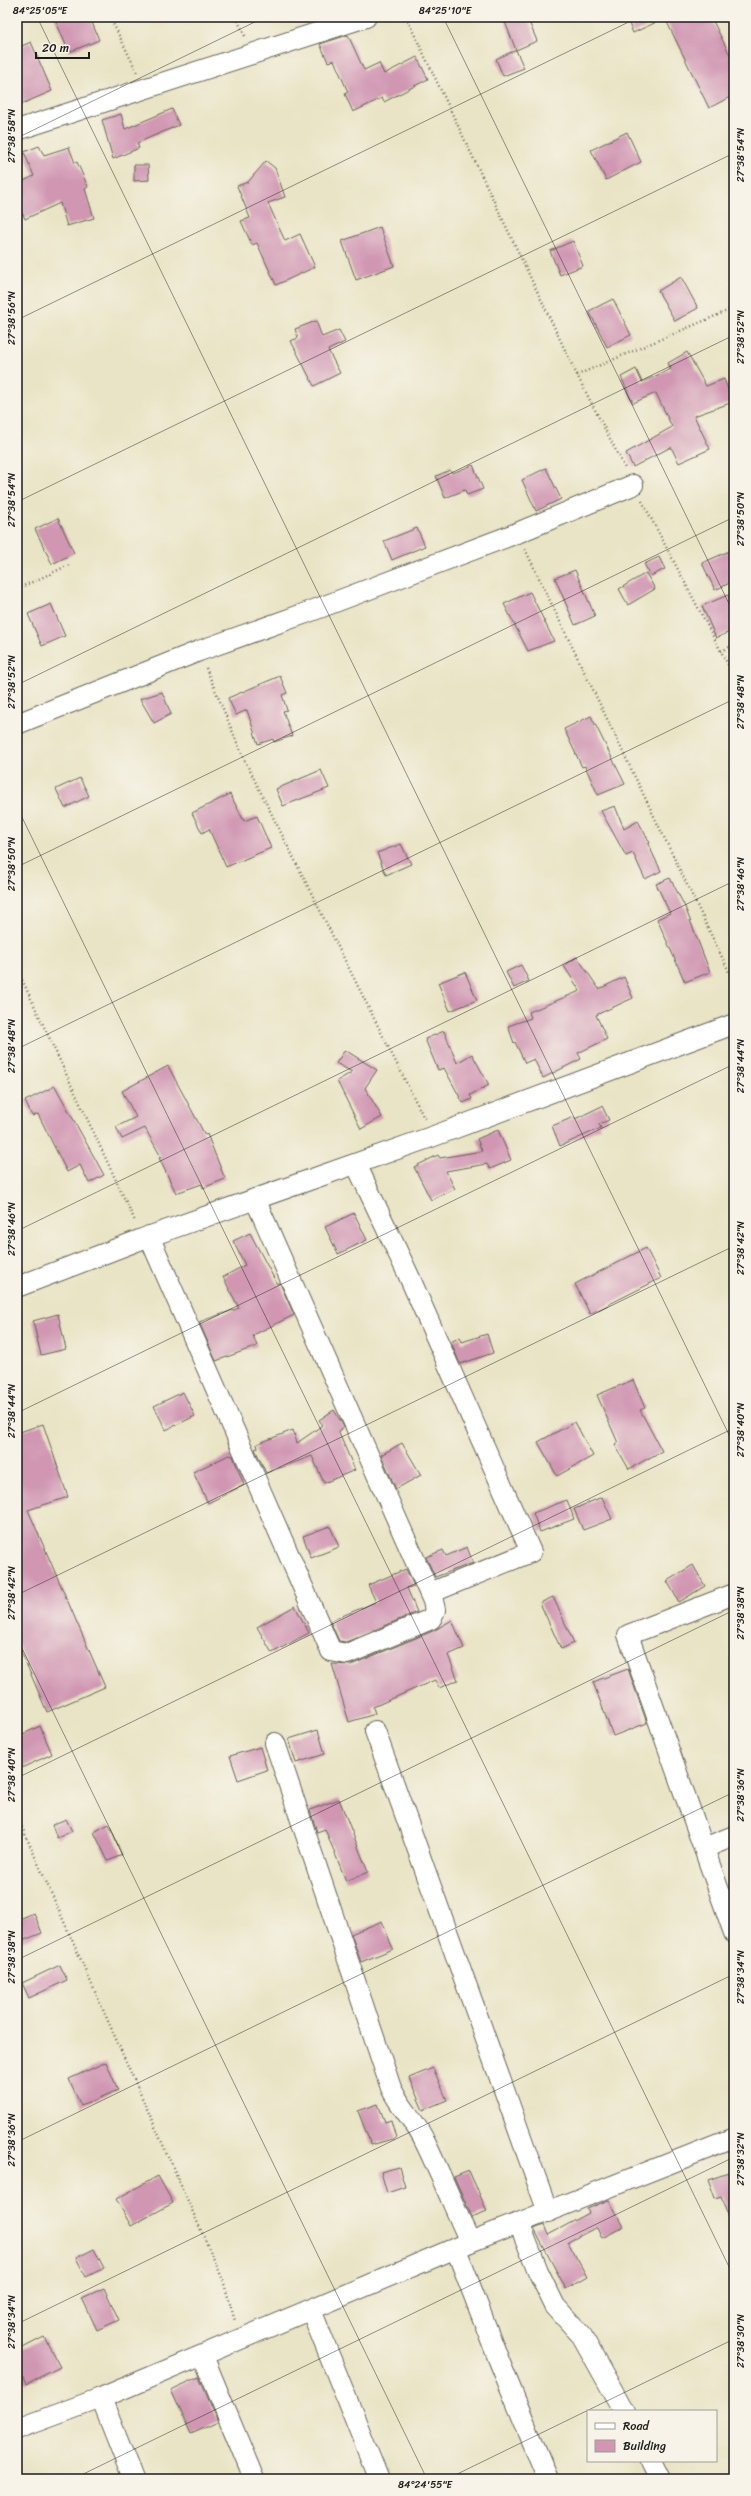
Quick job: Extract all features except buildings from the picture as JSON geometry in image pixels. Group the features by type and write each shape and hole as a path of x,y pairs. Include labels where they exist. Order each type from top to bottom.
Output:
{"street":[{"path":"17,130 366,17"},
{"path":"17,724 198,651 306,613 518,533 633,485"},
{"path":"17,1287 146,1237 434,1136 734,1024"},
{"path":"356,1164 408,1274 531,1552 430,1593"},
{"path":"146,1237 331,1651 347,1654 431,1619 435,1610 430,1593 255,1199"},
{"path":"734,1595 628,1635 734,1933"},
{"path":"375,1731 548,2212"},
{"path":"275,1742 391,2088 400,2106 414,2122 425,2141 463,2246 500,2363 548,2479"},
{"path":"704,1848 734,1836"},
{"path":"17,2430 101,2398 203,2356 463,2246 734,2138"},
{"path":"518,2224 555,2306 582,2336 623,2410"},
{"path":"311,2310 379,2479"},
{"path":"203,2356 254,2479"},
{"path":"101,2398 133,2479"},
{"path":"652,2462 660,2479"}],"path":[{"path":"110,17 145,89"},
{"path":"406,17 577,375 633,485 734,676"},
{"path":"577,375 734,308"},
{"path":"518,533 734,982"},
{"path":"17,589 69,565"},
{"path":"721,651 734,645"},
{"path":"198,651 244,759 434,1136"},
{"path":"17,969 146,1237"},
{"path":"17,1816 223,2280 240,2340"}]}
